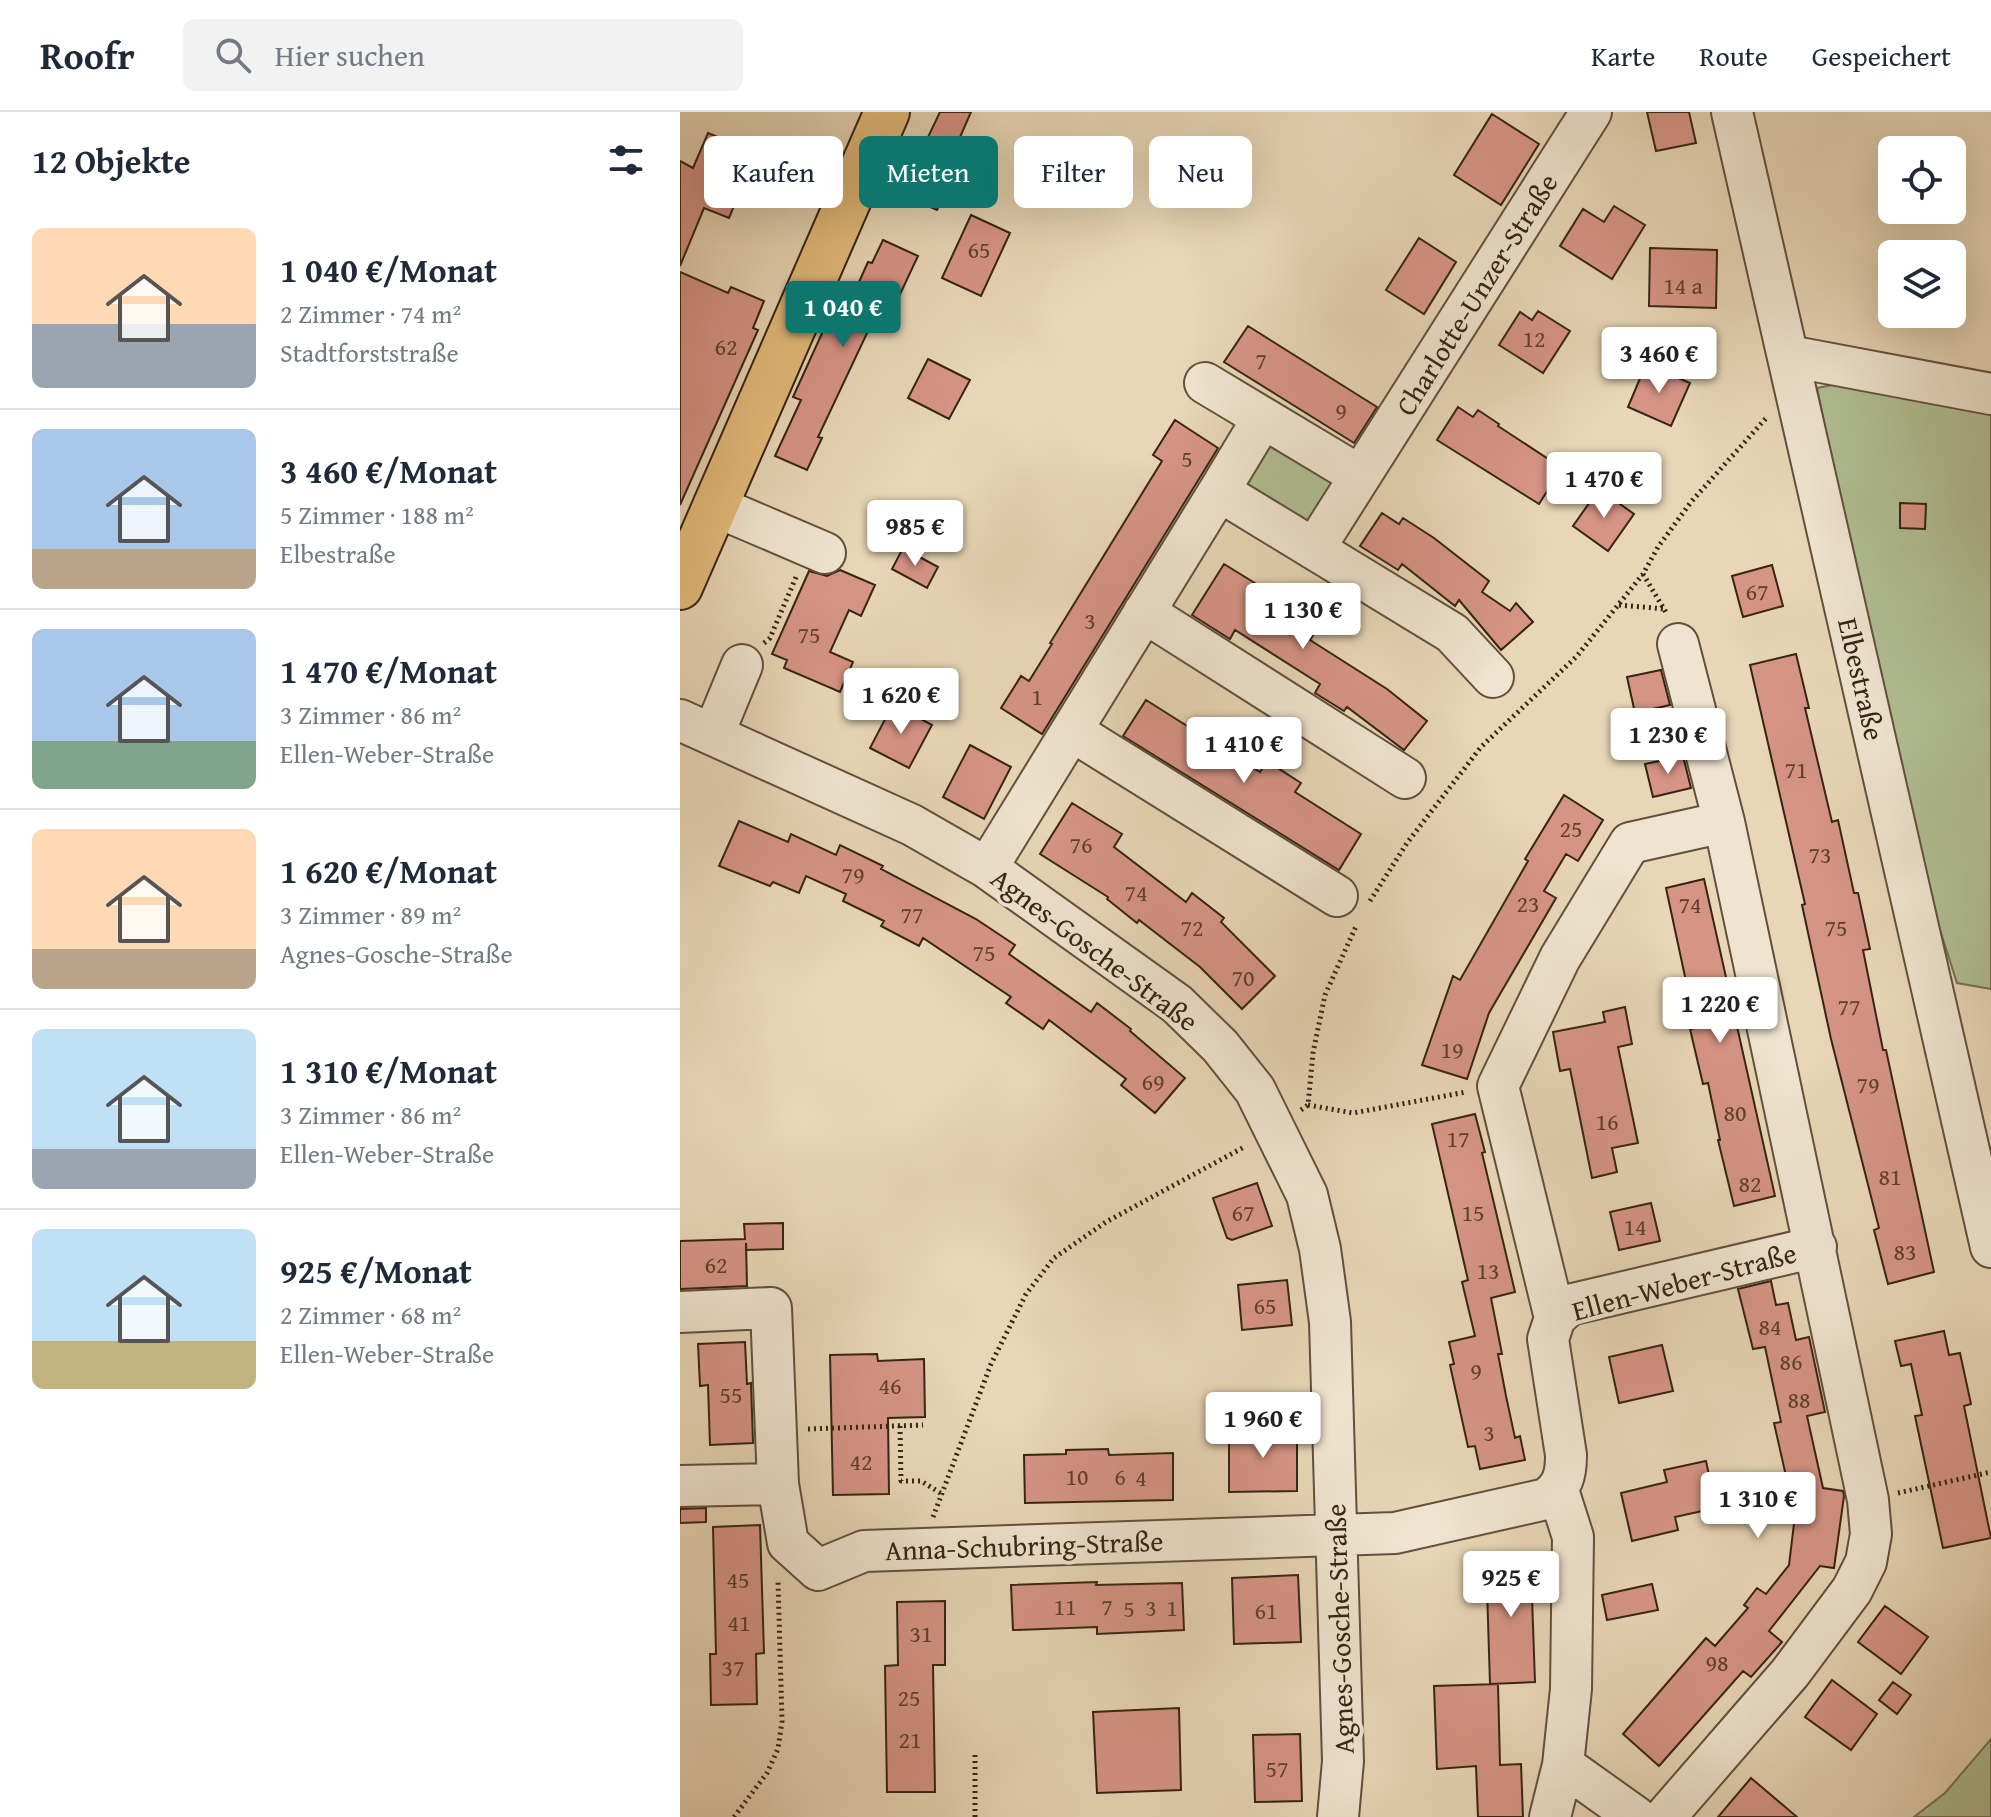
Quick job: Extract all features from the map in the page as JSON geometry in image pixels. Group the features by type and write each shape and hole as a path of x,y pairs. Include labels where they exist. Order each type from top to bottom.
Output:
{"main road":[{"path":"680,587 887,112"}],"street":[{"name":"Charlotte-Unzer-Straße","path":"1314,549 1591,112"},
{"name":"Elbestraße","path":"1732,112 1991,1247"},
{"path":"1792,370 1991,394"},
{"path":"1205,383 1360,476"},
{"path":"987,868 1263,418"},
{"path":"1219,491 1452,633 1493,677"},
{"path":"715,506 810,547"},
{"path":"1144,612 1405,778"},
{"name":"Ellen-Weber-Straße","path":"1665,1817 1790,1673 1852,1590 1866,1562 1871,1534 1868,1500 1816,1247 1724,822 1672,626"},
{"path":"697,728 742,665"},
{"name":"Agnes-Gosche-Straße","path":"697,728 912,825 987,868 1177,1004 1220,1046 1255,1090 1307,1195 1320,1249 1330,1322 1343,1761 1338,1817"},
{"path":"1072,731 1353,910"},
{"path":"1498,1086 1560,958 1630,843 1724,822"},
{"name":"Ellen-Weber-Straße","path":"1498,1086 1555,1318"},
{"name":"Ellen-Weber-Straße","path":"1550,1817 1563,1765 1571,1689 1573,1537 1558,1490 1566,1474 1566,1455 1548,1339 1555,1318 1569,1305 1816,1247"},
{"path":"680,1312 771,1308 778,1484 788,1543"},
{"path":"680,1486 778,1484"},
{"path":"1336,1534 1395,1533 1546,1499 1558,1490"},
{"name":"Anna-Schubring-Straße","path":"788,1543 818,1570 864,1551 1336,1534"},
{"path":"1563,1765 1636,1817"}],"path":[{"path":"921,1549 991,1364 1026,1294 1054,1258 1106,1222 1274,1131 1308,1105 1313,1053 1325,995 1353,910 1481,747 1577,656 1643,574 1658,547 1792,370"},
{"path":"742,665 770,638 810,547"},
{"path":"1643,574 1672,626"},
{"path":"784,605 792,608"},
{"path":"1618,605 1672,626"},
{"path":"1308,1105 1353,1113 1498,1086"},
{"path":"776,1431 923,1425"},
{"path":"900,1426 901,1481 921,1481 942,1494"},
{"path":"1868,1500 1991,1472"},
{"path":"734,1817 767,1773 778,1749 782,1721 778,1556 788,1543"},
{"path":"975,1754 975,1817"}],"green space":[{"path":"1847,382 1991,409 1991,989 1957,983 1910,836 1817,388"},
{"path":"1270,441 1341,481 1310,524 1245,489 1244,469"},
{"path":"1991,1739 1991,1817 1914,1817 1945,1793"}],"building":[{"path":"940,112 971,112 960,136 929,136"},
{"path":"1647,112 1689,112 1696,143 1656,151"},
{"path":"1492,114 1539,144 1501,205 1454,175"},
{"path":"704,142 704,208 680,266 680,161 693,168"},
{"path":"1614,206 1645,225 1612,279 1560,246 1583,209 1604,222"},
{"path":"704,208 733,208 729,218"},
{"path":"971,215 1010,233 981,296 942,278"},
{"path":"1419,238 1456,262 1424,314 1386,290"},
{"path":"883,240 918,256 888,320 876,314 818,437 822,438 807,470 775,456 801,400 793,397 839,296 850,302 868,262 872,263"},
{"path":"1650,248 1717,250 1716,308 1649,306"},
{"path":"680,272 728,293 731,287 764,301 753,328 758,330 680,505"},
{"path":"1538,311 1570,331 1543,373 1499,345 1520,312 1532,320"},
{"path":"1248,326 1377,407 1354,443 1224,362"},
{"path":"928,359 970,380 949,419 908,398"},
{"path":"1646,364 1690,383 1671,426 1628,407"},
{"path":"1458,407 1473,417 1478,410 1562,468 1539,504 1437,440"},
{"path":"1175,420 1218,448 1042,734 1001,708 1021,676 1029,681 1052,644 1162,461 1153,455"},
{"path":"1599,489 1634,514 1608,551 1573,526"},
{"path":"1900,503 1926,504 1925,529 1900,528"},
{"path":"1382,513 1399,524 1403,518 1434,538 1489,581 1482,592 1510,611 1516,603 1533,622 1501,650 1459,600 1455,606 1402,564 1398,570 1360,546"},
{"path":"903,548 938,567 927,588 892,569"},
{"path":"1224,564 1284,601 1289,594 1325,616 1310,640 1387,689 1427,721 1404,750 1347,707 1344,711 1315,693 1320,684 1235,630 1230,639 1192,615"},
{"path":"1772,565 1783,606 1743,617 1732,576"},
{"path":"840,570 875,585 861,616 849,610 830,652 853,662 840,692 784,668 787,660 772,654 809,571 827,576"},
{"path":"1796,654 1809,708 1805,708 1832,822 1838,820 1854,893 1858,893 1870,949 1863,950 1883,1050 1886,1050 1934,1272 1888,1284 1874,1230 1879,1228 1831,1039 1802,905 1805,904 1750,665"},
{"path":"1661,670 1670,705 1635,713 1627,677"},
{"path":"1146,700 1260,772 1267,761 1301,783 1295,792 1361,834 1339,870 1123,736"},
{"path":"893,704 932,725 909,768 870,748"},
{"path":"970,745 1011,767 984,819 943,797"},
{"path":"1683,756 1691,788 1653,797 1645,764"},
{"path":"1564,795 1603,820 1578,861 1566,854 1544,891 1556,898 1489,1013 1467,1079 1422,1065 1453,976 1460,980 1528,861 1525,859"},
{"path":"1072,803 1122,834 1114,847 1186,902 1192,893 1224,918 1221,922 1275,976 1242,1009 1200,967 1139,920 1137,923 1108,897 1040,854"},
{"path":"739,821 788,842 791,834 836,855 840,845 976,919 1015,945 1009,954 1091,1012 1097,1003 1185,1078 1155,1113 1121,1085 1126,1079 1049,1020 1043,1029 1006,1003 1011,997 923,938 919,946 881,926 884,921 843,901 846,894 806,876 799,893 773,882 770,886 719,866"},
{"path":"1704,879 1775,1196 1734,1206 1708,1083 1703,1084 1690,1029 1696,1028 1666,888"},
{"path":"1625,1007 1632,1044 1618,1047 1638,1143 1612,1148 1617,1172 1592,1178 1570,1069 1560,1071 1553,1032 1605,1022 1603,1012"},
{"path":"1475,1114 1515,1292 1491,1298 1502,1354 1498,1354 1506,1396 1515,1438 1520,1436 1525,1460 1480,1469 1475,1446 1468,1447 1450,1365 1454,1364 1449,1342 1475,1336 1462,1282 1468,1280 1432,1124"},
{"path":"1257,1183 1272,1226 1232,1240 1227,1238 1213,1198"},
{"path":"1651,1203 1660,1241 1619,1250 1610,1212"},
{"path":"783,1223 783,1249 746,1250 747,1286 680,1289 680,1241 745,1239 744,1224"},
{"path":"1287,1280 1292,1325 1242,1330 1238,1285"},
{"path":"1771,1281 1776,1305 1788,1303 1796,1340 1809,1337 1825,1412 1807,1416 1823,1488 1843,1491 1834,1568 1820,1566 1769,1631 1782,1642 1751,1677 1743,1671 1659,1766 1623,1734 1706,1638 1715,1646 1748,1608 1744,1605 1757,1588 1766,1594 1789,1565 1799,1482 1788,1485 1774,1423 1781,1422 1765,1347 1753,1349 1738,1289"},
{"path":"1944,1331 1949,1355 1960,1353 1971,1404 1964,1406 1991,1538 1943,1548 1915,1416 1922,1415 1911,1364 1901,1366 1895,1341"},
{"path":"745,1342 747,1384 751,1383 753,1443 710,1445 708,1385 700,1386 698,1344"},
{"path":"1662,1345 1673,1391 1619,1403 1609,1357"},
{"path":"877,1354 878,1361 924,1359 925,1417 888,1418 889,1494 833,1495 830,1355"},
{"path":"1297,1427 1297,1491 1229,1492 1229,1428"},
{"path":"1108,1449 1109,1455 1173,1453 1173,1500 1025,1503 1024,1455"},
{"path":"1706,1461 1716,1508 1675,1517 1678,1530 1632,1541 1621,1493 1667,1482 1664,1470"},
{"path":"706,1508 706,1522 680,1523 680,1509"},
{"path":"760,1525 764,1653 756,1654 757,1704 711,1705 710,1654 716,1654 713,1527"},
{"path":"1531,1555 1532,1571 1536,1571 1537,1596 1532,1597 1535,1682 1490,1684 1486,1557"},
{"path":"1298,1575 1301,1642 1234,1644 1232,1578"},
{"path":"1097,1582 1096,1585 1182,1583 1184,1630 1097,1634 1097,1627 1013,1630 1011,1585"},
{"path":"1652,1584 1658,1610 1607,1620 1602,1595"},
{"path":"945,1601 945,1665 933,1665 935,1792 887,1792 885,1666 898,1665 897,1602"},
{"path":"1885,1606 1928,1637 1901,1674 1858,1642"},
{"path":"1832,1680 1877,1714 1851,1750 1805,1717"},
{"path":"1893,1682 1911,1695 1897,1714 1879,1700"},
{"path":"1498,1684 1500,1765 1521,1764 1523,1817 1478,1817 1476,1766 1437,1769 1434,1686"},
{"path":"1179,1708 1181,1790 1097,1793 1093,1712"},
{"path":"1300,1734 1302,1801 1255,1802 1253,1735"},
{"path":"1751,1778 1797,1817 1718,1817"}]}
